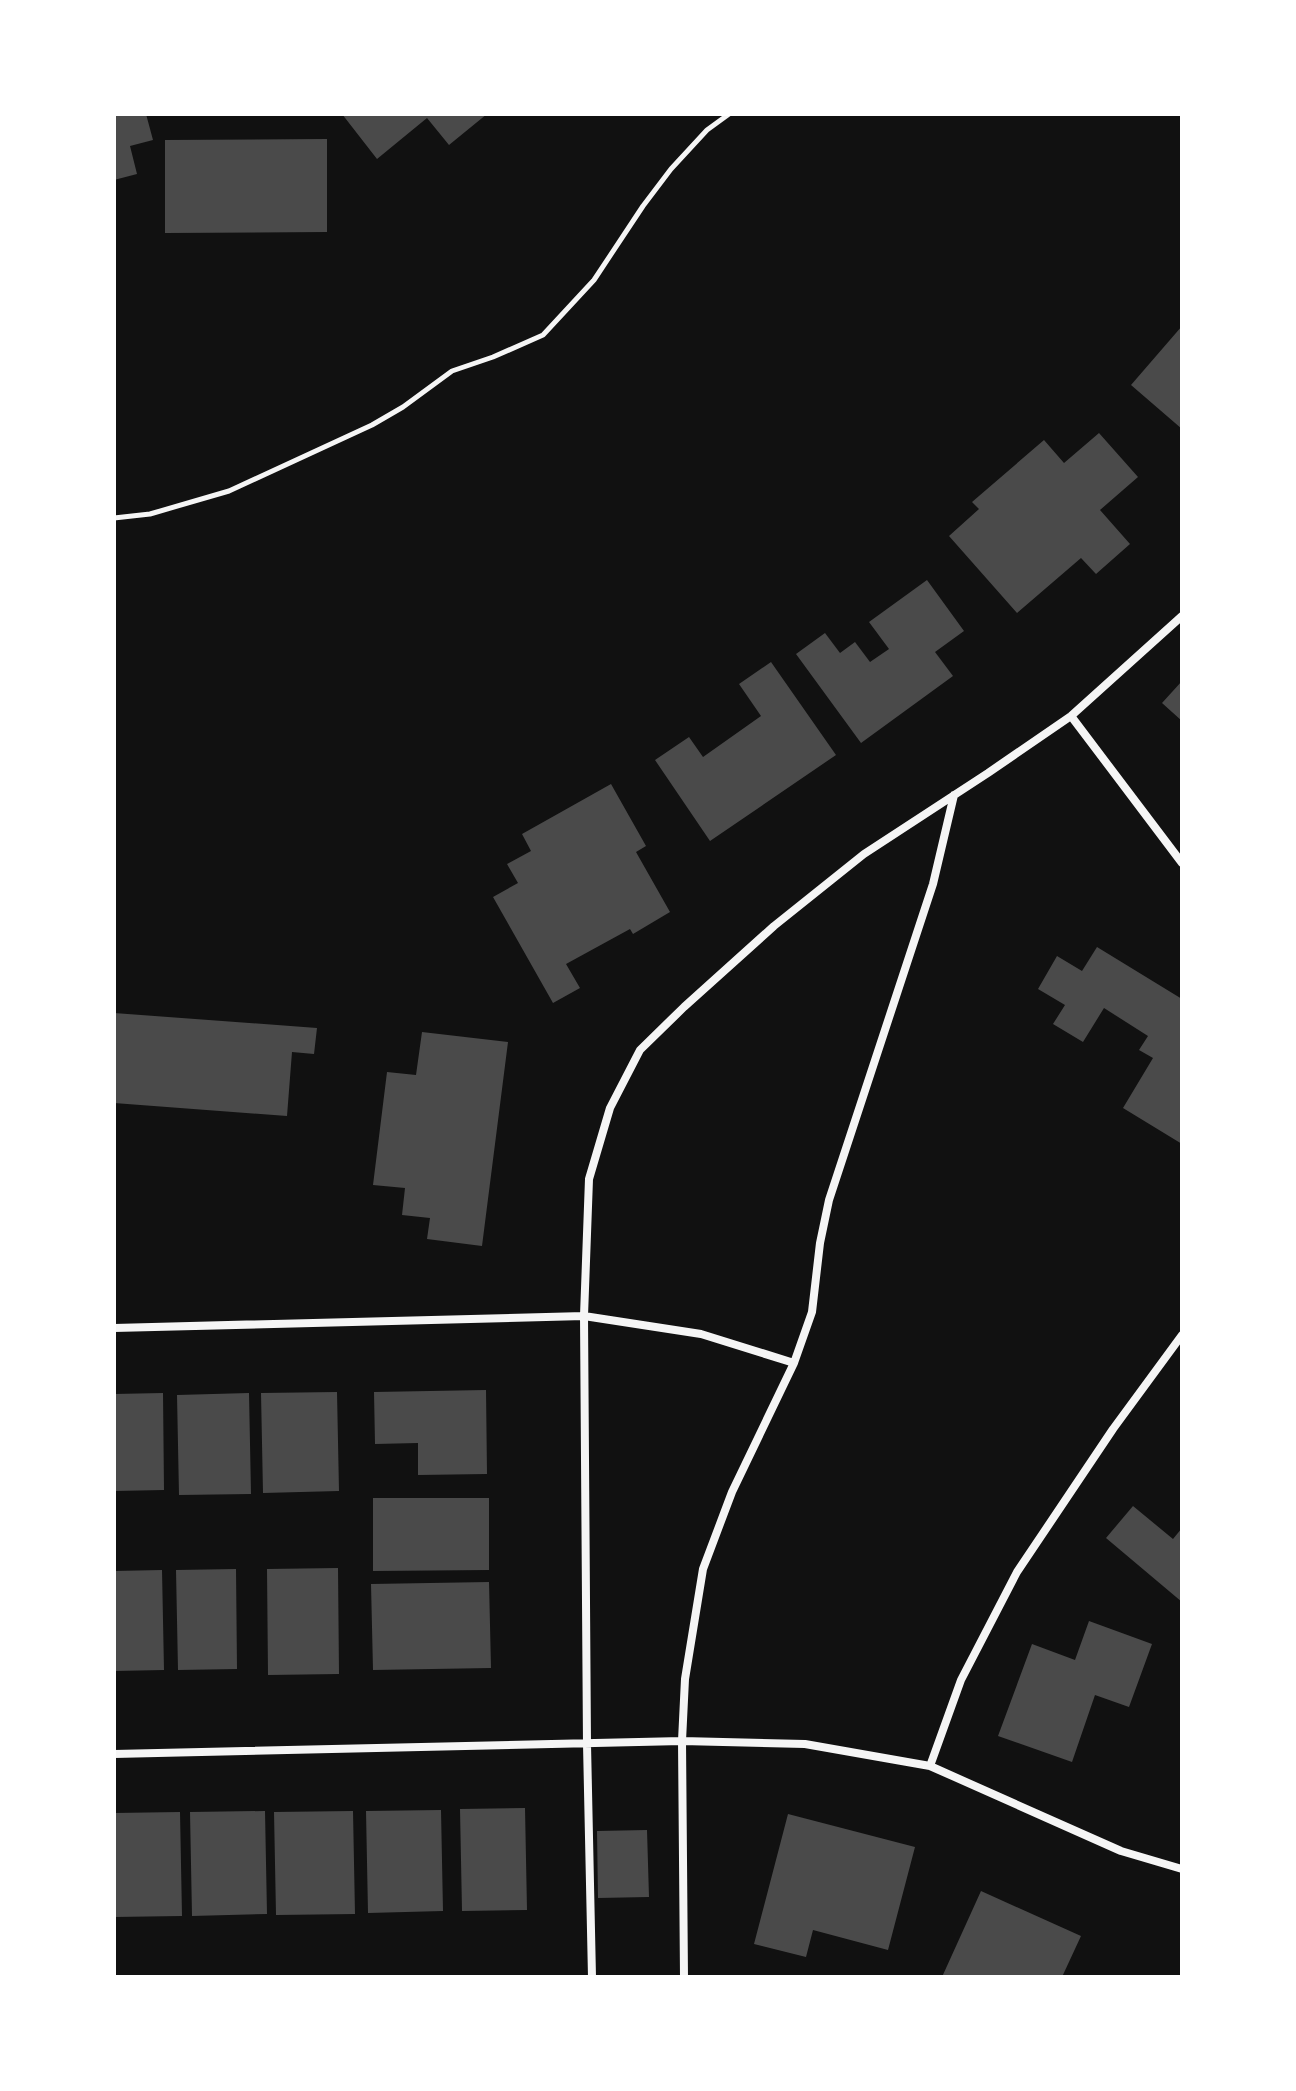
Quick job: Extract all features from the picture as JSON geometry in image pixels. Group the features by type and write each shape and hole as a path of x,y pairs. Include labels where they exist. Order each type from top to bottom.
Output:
{"street":[{"path":"592,1977 584,1316 589,1179 610,1108 640,1050 774,926 864,854 1071,716 1182,616"},
{"path":"1071,716 1182,863"},
{"path":"684,1977 682,1741 685,1679 703,1569 732,1492 794,1363 812,1312 820,1243 829,1200 933,884 955,794"},
{"path":"114,1328 584,1316 701,1334 794,1363"},
{"path":"930,1766 961,1680 1017,1572 1113,1429 1182,1335"},
{"path":"114,1754 682,1741 805,1744 930,1766 1121,1851 1182,1869"}],"path":[{"path":"114,518 150,514 229,491 372,425 403,407 452,371 543,335 594,280 671,169 707,130 729,114"}],"building":[{"path":"114,114 146,114 153,140 130,146 137,174 114,180"},
{"path":"342,114 487,114 449,145 427,118 377,159"},
{"path":"327,139 327,232 165,233 165,140"},
{"path":"1182,326 1182,429 1131,385"},
{"path":"1099,433 1138,477 1100,510 1130,544 1096,574 1081,558 1017,613 949,536 979,509 972,502 1044,440 1064,463"},
{"path":"927,580 964,631 935,652 953,676 861,743 796,654 825,633 840,653 855,642 870,662 889,649 869,622"},
{"path":"771,662 836,755 710,841 655,760 689,737 703,757 761,716 739,684"},
{"path":"1182,681 1182,721 1162,703"},
{"path":"611,784 646,846 636,852 670,912 633,934 630,929 566,964 580,988 553,1003 493,897 518,883 507,864 531,851 522,834"},
{"path":"1097,947 1182,999 1182,1144 1123,1108 1153,1058 1139,1050 1148,1036 1104,1008 1083,1042 1053,1024 1065,1005 1038,989 1057,956 1082,971"},
{"path":"114,1013 317,1028 314,1054 292,1052 287,1116 114,1103"},
{"path":"422,1032 508,1042 482,1246 427,1239 430,1218 402,1215 405,1188 373,1185 387,1072 416,1075"},
{"path":"486,1390 487,1474 418,1475 418,1443 375,1444 374,1392"},
{"path":"337,1392 339,1491 263,1493 261,1393"},
{"path":"163,1393 164,1490 114,1491 114,1394"},
{"path":"249,1393 251,1494 179,1495 177,1395"},
{"path":"373,1498 489,1498 489,1570 373,1571"},
{"path":"1133,1506 1173,1539 1182,1528 1182,1602 1106,1538"},
{"path":"338,1568 339,1674 268,1675 267,1569"},
{"path":"236,1569 237,1669 178,1670 176,1570"},
{"path":"162,1570 164,1670 114,1671 114,1571"},
{"path":"489,1582 491,1668 373,1670 371,1584"},
{"path":"1089,1621 1152,1644 1129,1707 1095,1695 1072,1762 998,1736 1032,1644 1075,1660"},
{"path":"525,1808 527,1910 462,1911 460,1809"},
{"path":"441,1810 443,1911 368,1913 366,1811"},
{"path":"265,1811 267,1914 192,1916 190,1812"},
{"path":"353,1811 355,1914 276,1915 274,1812"},
{"path":"180,1812 182,1916 114,1917 114,1813"},
{"path":"788,1814 915,1847 888,1950 813,1930 806,1957 754,1944"},
{"path":"647,1830 649,1897 598,1898 597,1831"},
{"path":"981,1891 1081,1936 1062,1977 942,1977"}]}
